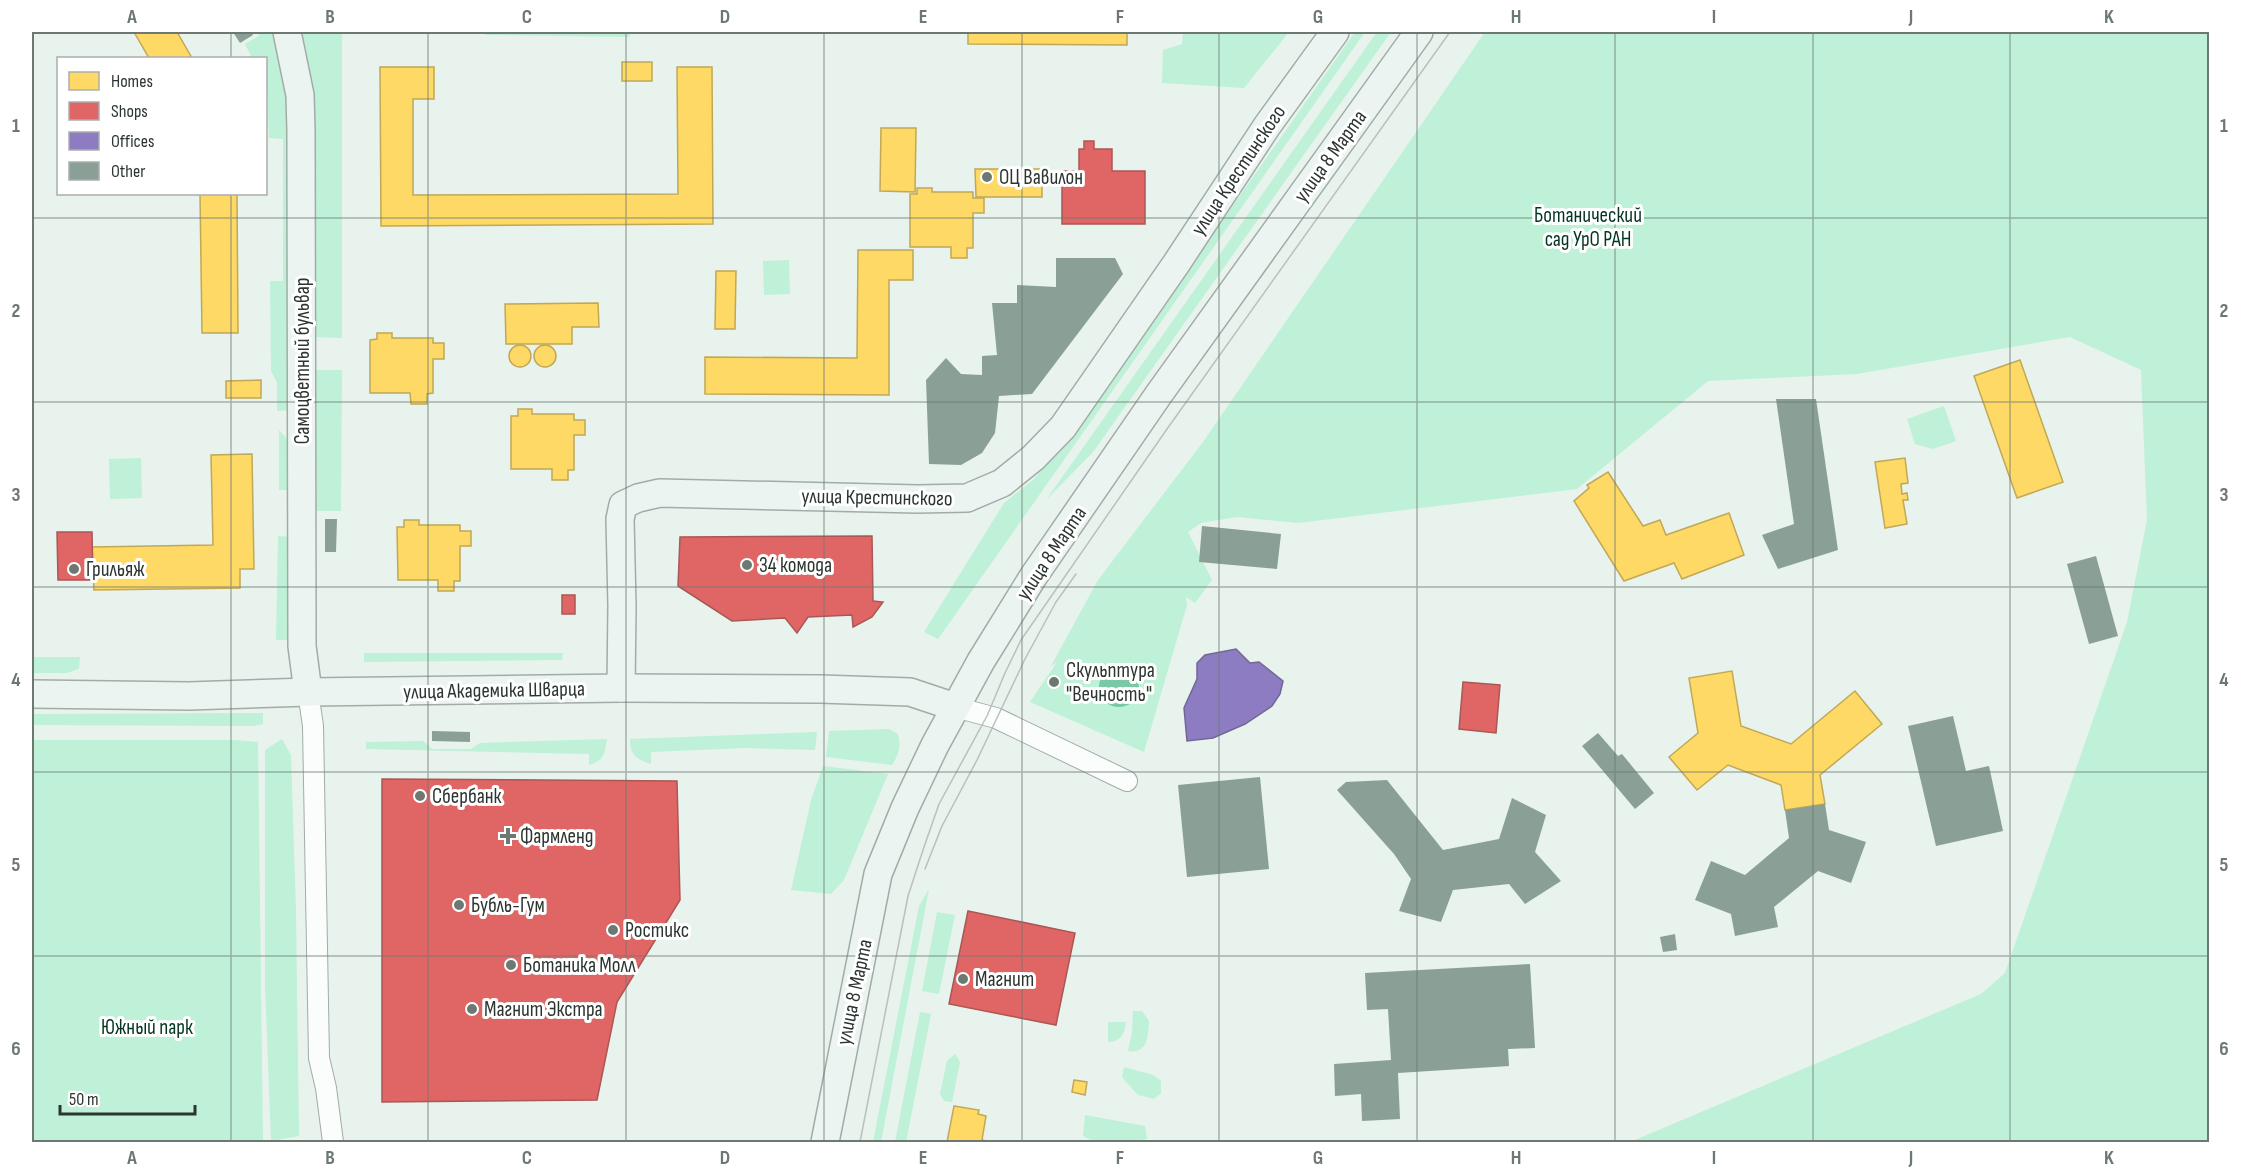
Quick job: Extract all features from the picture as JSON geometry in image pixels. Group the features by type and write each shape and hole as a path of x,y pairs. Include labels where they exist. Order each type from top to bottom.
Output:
{"street":[{"name":"Самоцветный бульвар","path":"287,32 300,95 302,646 308,692"},
{"name":"улица Крестинского","path":"621,688 620,519 623,505 638,498 660,493 967,498 1002,483 1033,458 1063,428 1176,264 1267,126 1335,32"},
{"name":"улица 8 Марта","path":"825,1143 878,874 905,808 955,707 1033,577 1159,394 1419,32"},
{"name":"улица Академика Шварца","path":"32,694 189,696 621,688 910,692 955,707"},
{"path":"308,692 313,726 319,1058 326,1088 333,1143"},
{"path":"955,707 996,718 1127,782"}],"green space":[{"path":"257,32 271,32 282,75 287,119 291,410 277,411 277,382 271,371 270,281 283,281 283,139 269,138 267,57 252,57 245,44 259,36"},
{"path":"298,32 341,32 342,35 342,338 313,337 315,115 309,70"},
{"path":"485,32 630,32 630,37 485,35"},
{"path":"1183,32 1289,32 1244,88 1162,83 1163,50 1182,44"},
{"path":"1355,32 1365,32 938,639 924,632 1004,503 1034,479 1066,443"},
{"path":"1377,32 1391,32 1093,452 1046,500"},
{"name":"Ботанический сад УрО РАН","path":"1485,32 2209,32 2209,1142 1630,1142 1981,994 2005,973 2127,622 2147,520 2141,370 2070,337 1857,374 1708,381 1577,489 1298,523 1237,517 1201,523 1188,532 1212,580 1195,603 1186,597 1187,605 1144,752 1030,702 1057,662 1051,666 1098,580 1203,442"},
{"path":"789,260 790,294 764,295 763,261"},
{"path":"314,370 342,370 341,511 313,511"},
{"path":"1944,406 1956,441 1933,449 1915,444 1907,419"},
{"path":"279,430 289,441 291,490 279,490"},
{"path":"141,458 142,498 110,499 109,459"},
{"path":"278,536 290,537 289,640 276,640"},
{"path":"364,653 563,653 562,660 364,662"},
{"path":"32,657 80,657 79,669 67,673 32,673"},
{"path":"263,713 263,724 252,726 32,725 32,714"},
{"path":"889,729 898,734 899,743 898,754 892,765 826,757 829,731"},
{"path":"817,732 815,750 744,748 651,752 651,764 635,756 631,749 630,739"},
{"path":"282,739 291,755 299,1136 271,1141 265,984 265,750"},
{"path":"607,739 603,756 589,765 589,754 366,749 366,742 423,741 432,749 471,749 480,743"},
{"name":"Южный парк","path":"32,740 258,742 263,1142 32,1142"},
{"path":"823,766 888,774 844,880 831,894 791,890 811,800"},
{"path":"929,889 881,1142 873,1142 919,906"},
{"path":"937,912 955,915 939,994 922,991"},
{"path":"1133,1011 1142,1011 1149,1021 1148,1032 1146,1043 1140,1050 1128,1051 1132,1033"},
{"path":"920,1012 931,1014 906,1142 895,1142"},
{"path":"1108,1022 1126,1022 1123,1034 1116,1041 1108,1042"},
{"path":"955,1054 960,1062 952,1102 944,1101 940,1094 947,1061"},
{"path":"1124,1067 1153,1075 1161,1081 1161,1093 1154,1099 1138,1095 1122,1077"},
{"path":"1085,1115 1145,1126 1147,1139 1114,1143 1090,1139 1083,1136"}],"shaded area":[{"path":"1119,667 1133,673 1139,687 1133,701 1119,707 1105,701 1099,687 1105,673"}],"building: Homes":[{"path":"134,32 177,32 191,57 148,57"},
{"path":"968,32 1127,32 1127,45 968,44"},
{"path":"622,62 652,62 652,81 622,81"},
{"path":"380,67 434,67 434,99 413,99 413,195 678,194 677,67 712,67 713,224 381,226"},
{"path":"881,128 916,128 915,192 880,191"},
{"path":"975,169 1042,169 1042,197 976,197"},
{"path":"917,188 932,188 932,192 973,192 973,198 984,198 984,213 973,213 973,248 967,248 967,258 951,258 951,247 910,247 910,194 917,194"},
{"path":"200,195 237,195 238,333 202,333"},
{"path":"858,250 913,250 913,280 889,280 889,395 705,394 705,357 857,358"},
{"path":"716,271 736,271 735,329 715,329"},
{"path":"598,303 599,327 572,327 572,344 506,344 505,304"},
{"path":"377,333 392,333 392,338 433,338 433,343 444,343 444,359 433,359 433,393 427,394 427,404 411,404 410,393 370,393 370,340 377,339"},
{"path":"520,345 528,348 531,356 528,364 520,367 512,364 509,356 512,348"},
{"path":"541,345 549,345 556,352 556,360 549,367 541,367 534,360 534,352"},
{"path":"2020,360 2063,482 2017,498 1974,376"},
{"path":"261,380 261,398 226,398 226,381"},
{"path":"518,409 532,409 532,414 574,414 574,420 585,420 585,435 574,435 574,470 568,470 568,480 552,480 552,469 511,469 511,416 518,416"},
{"path":"252,454 254,569 240,569 240,588 94,590 92,547 213,545 211,455"},
{"path":"1905,458 1908,483 1901,484 1902,494 1907,493 1908,500 1903,500 1907,524 1885,528 1875,462"},
{"path":"1608,472 1643,526 1660,520 1666,535 1729,513 1744,555 1682,579 1674,563 1624,581 1574,501 1589,488 1587,485"},
{"path":"32,487 33,570 32,571"},
{"path":"404,520 419,520 419,525 460,525 460,531 471,531 471,546 460,546 460,581 454,581 454,591 438,591 438,580 398,580 397,527 404,527"},
{"path":"1732,671 1741,726 1791,744 1855,691 1882,724 1820,775 1825,804 1785,810 1781,785 1728,765 1697,790 1669,757 1698,733 1689,678"},
{"path":"1074,1080 1087,1082 1085,1095 1072,1092"},
{"path":"954,1106 979,1110 978,1114 986,1116 982,1140 991,1142 947,1142"}],"building: Shops":[{"path":"1084,141 1094,141 1094,149 1112,149 1112,171 1145,171 1145,224 1062,224 1062,171 1079,171 1079,149 1084,149"},
{"path":"57,532 92,532 93,580 58,580"},
{"path":"872,536 873,601 883,602 872,617 853,627 852,615 808,617 797,633 785,618 732,621 678,586 680,537"},
{"path":"562,595 575,595 575,614 562,614"},
{"path":"1463,682 1500,685 1496,733 1459,729"},
{"name":"Ботаника Молл","path":"382,779 677,781 680,900 617,1002 597,1100 382,1102"},
{"path":"968,911 1075,933 1056,1025 949,1004"}],"building: Offices":[{"path":"1236,649 1250,663 1259,662 1283,681 1280,694 1272,706 1245,724 1213,738 1187,741 1184,708 1197,679 1197,663 1205,655"}],"building: Other":[{"path":"233,32 251,32 253,35 240,43"},
{"path":"1056,258 1115,258 1123,274 1032,394 999,396 995,433 982,453 961,465 929,464 926,380 946,358 961,374 982,375 982,356 997,355 992,303 1017,303 1017,285 1056,287"},
{"path":"1776,399 1816,399 1838,550 1778,569 1762,535 1794,524"},
{"path":"325,519 337,519 336,552 325,552"},
{"path":"1202,526 1281,534 1277,569 1199,562"},
{"path":"2096,556 2118,636 2089,644 2067,564"},
{"path":"1953,716 1966,771 1989,766 2003,831 1936,846 1908,726"},
{"path":"432,731 470,732 470,742 432,741"},
{"path":"1598,733 1618,756 1622,754 1654,793 1635,809 1582,746"},
{"path":"1260,777 1269,869 1187,877 1178,785"},
{"path":"1387,780 1443,850 1499,839 1512,798 1546,815 1535,852 1561,881 1525,904 1509,884 1453,890 1441,922 1399,911 1411,879 1394,854 1337,790 1346,782"},
{"path":"1825,804 1829,830 1866,842 1851,883 1818,871 1774,907 1778,927 1735,936 1731,914 1695,900 1711,861 1745,875 1789,838 1785,810"},
{"path":"1675,934 1677,950 1663,952 1660,937"},
{"path":"1530,964 1535,1048 1508,1049 1509,1066 1398,1073 1400,1119 1362,1121 1361,1094 1335,1096 1334,1064 1391,1060 1388,1009 1367,1010 1365,973"}],"tram line":[{"path":"860,1142 908,896 939,804 987,716 1021,640 1167,429 1450,32"},
{"path":"925,869 942,826 977,760 1025,659 1056,602 1076,574"}],"place":[{"name":"ОЦ Вавилон","path":"987,177"},
{"name":"34 комода","path":"747,565"},
{"name":"Грильяж","path":"74,569"},
{"name":"Скульптура \"Вечность\"","path":"1054,682"},
{"name":"Сбербанк","path":"420,796"},
{"name":"Фармленд","path":"508,836"},
{"name":"Бубль-Гум","path":"459,905"},
{"name":"Ростикс","path":"613,930"},
{"name":"Ботаника Молл","path":"511,965"},
{"name":"Магнит","path":"963,979"},
{"name":"Магнит Экстра","path":"472,1009"}]}
